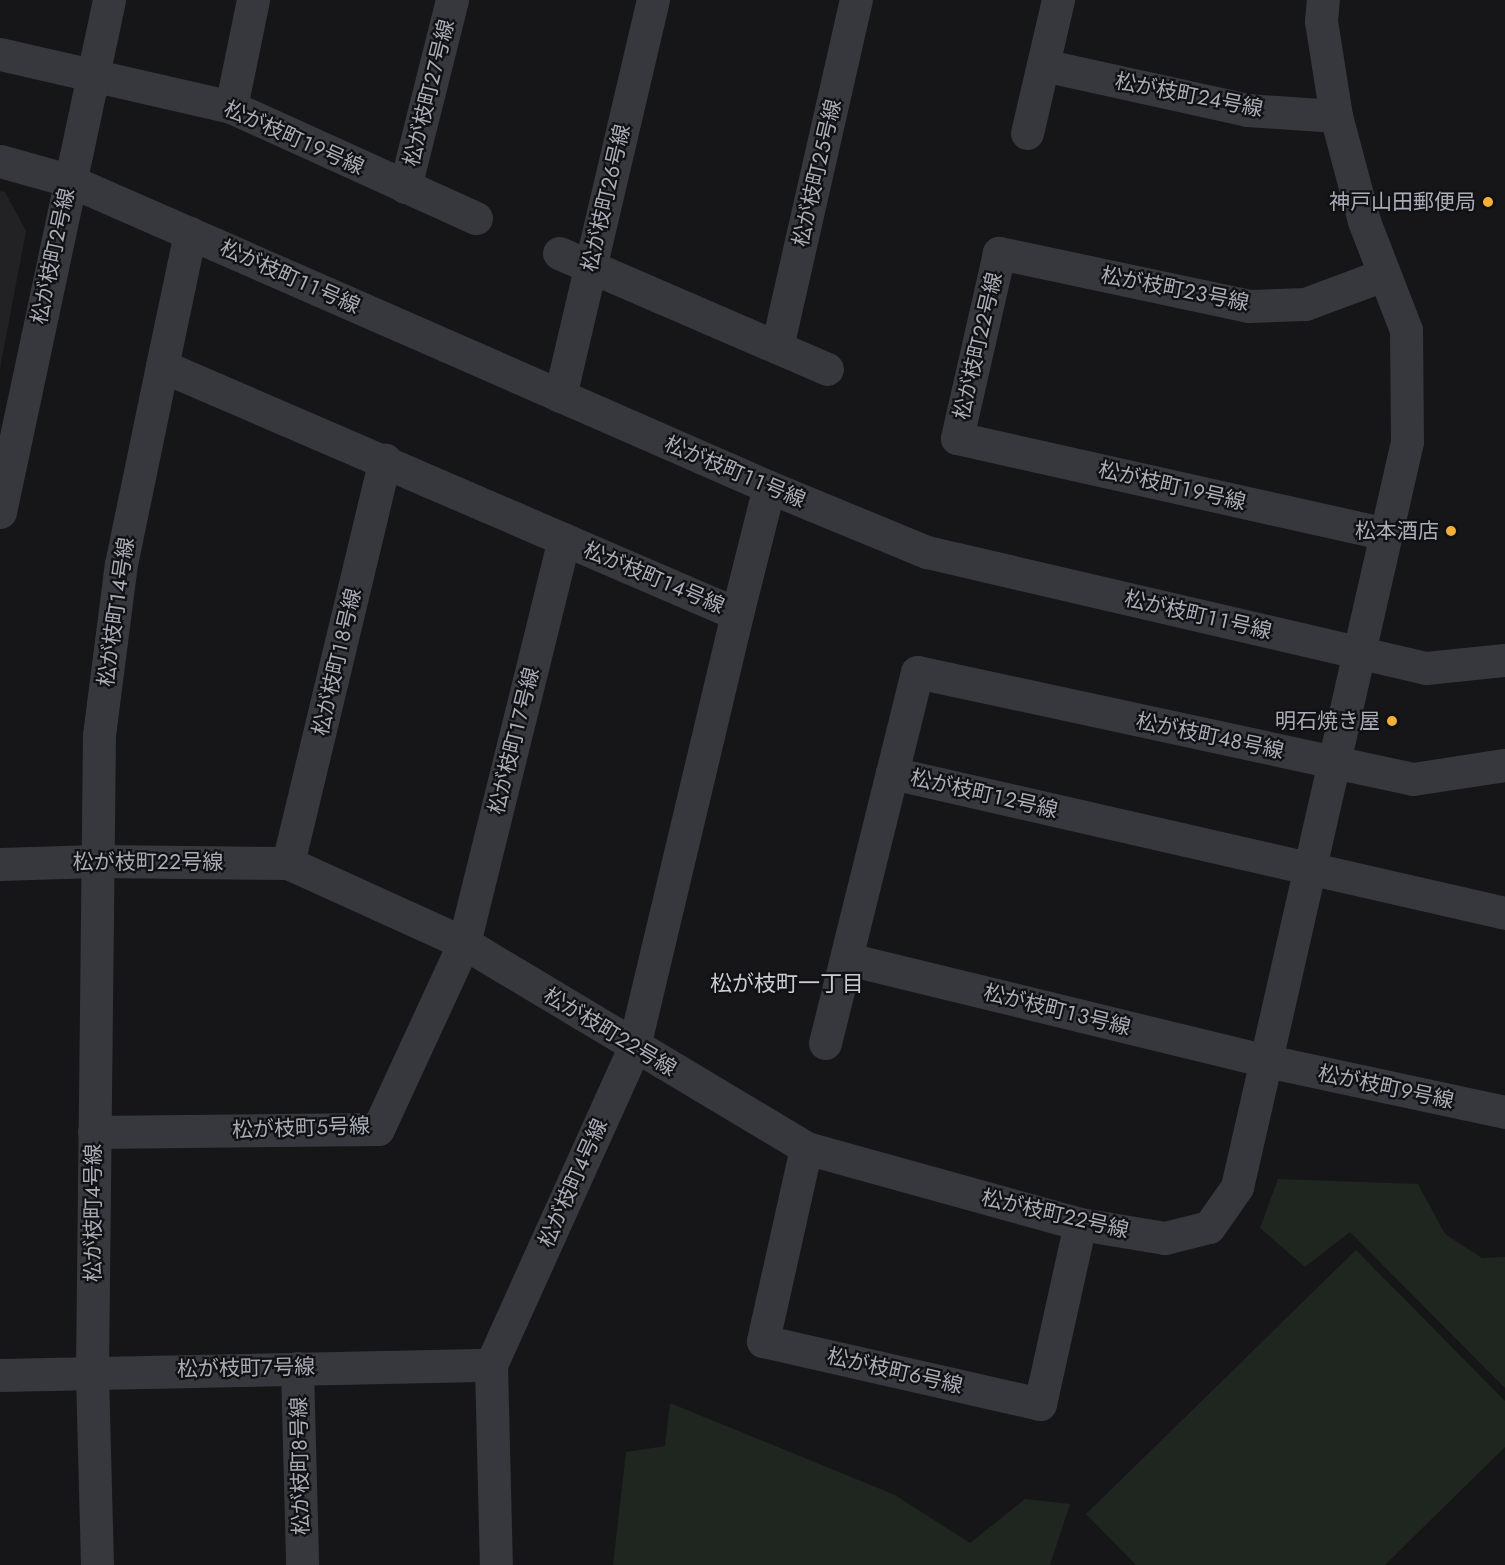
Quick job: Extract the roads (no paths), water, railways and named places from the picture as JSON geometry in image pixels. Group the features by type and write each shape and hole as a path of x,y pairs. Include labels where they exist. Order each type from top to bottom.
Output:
{"street":[{"name":"松が枝町２号線","path":"0,512 68,180 109,0"},
{"path":"231,107 253,0"},
{"name":"松が枝町２７号線","path":"405,187 452,0"},
{"name":"松が枝町２６号線","path":"560,396 653,0"},
{"name":"松が枝町２５号線","path":"777,347 856,0"},
{"path":"1027,133 1058,0"},
{"name":"松が枝町２２号線","path":"0,864 96,861 288,864 464,943 634,1048 806,1148 1080,1224 1165,1238 1209,1227 1237,1187 1312,869 1407,442 1406,330 1383,275 1336,116 1321,21 1323,0"},
{"name":"松が枝町１９号線","path":"0,54 231,107 476,218"},
{"name":"松が枝町２４号線","path":"1043,65 1247,110 1336,116"},
{"name":"松が枝町１１号線","path":"0,161 68,180 769,487 927,552 1426,668 1505,660"},
{"name":"松が枝町１４号線","path":"96,861 99,735 121,564 190,233"},
{"path":"559,253 827,369"},
{"name":"松が枝町２２号線","path":"957,438 999,253"},
{"name":"松が枝町２３号線","path":"999,253 1249,306 1305,304 1383,275"},
{"name":"松が枝町１４号線","path":"162,366 385,460 737,614 634,1048"},
{"name":"松が枝町１９号線","path":"957,438 1386,534"},
{"name":"松が枝町１８号線","path":"288,864 385,460"},
{"path":"737,614 769,487"},
{"name":"松が枝町１７号線","path":"464,943 564,539"},
{"name":"松が枝町４８号線","path":"892,773 917,672 1413,779 1505,765"},
{"name":"松が枝町１２号線","path":"825,1043 848,959 892,773 1312,869"},
{"name":"松が枝町４号線","path":"96,861 92,1370 97,1565"},
{"path":"1312,869 1505,913"},
{"name":"松が枝町５号線","path":"94,1132 378,1129 464,943"},
{"name":"松が枝町１３号線","path":"848,959 1267,1061"},
{"name":"松が枝町４号線","path":"496,1565 491,1365 634,1048"},
{"name":"松が枝町９号線","path":"1267,1061 1505,1112"},
{"name":"松が枝町６号線","path":"806,1148 763,1341 1040,1404 1080,1224"},
{"name":"松が枝町７号線","path":"0,1375 92,1370 491,1365"},
{"name":"松が枝町８号線","path":"297,1368 302,1565"}],"place":[{"name":"神戸山田郵便局","path":"1488,202"},
{"name":"松本酒店","path":"1451,531"},
{"name":"明石焼き屋","path":"1392,721"}],"district":[{"name":"松が枝町一丁目","path":"787,984"}]}
